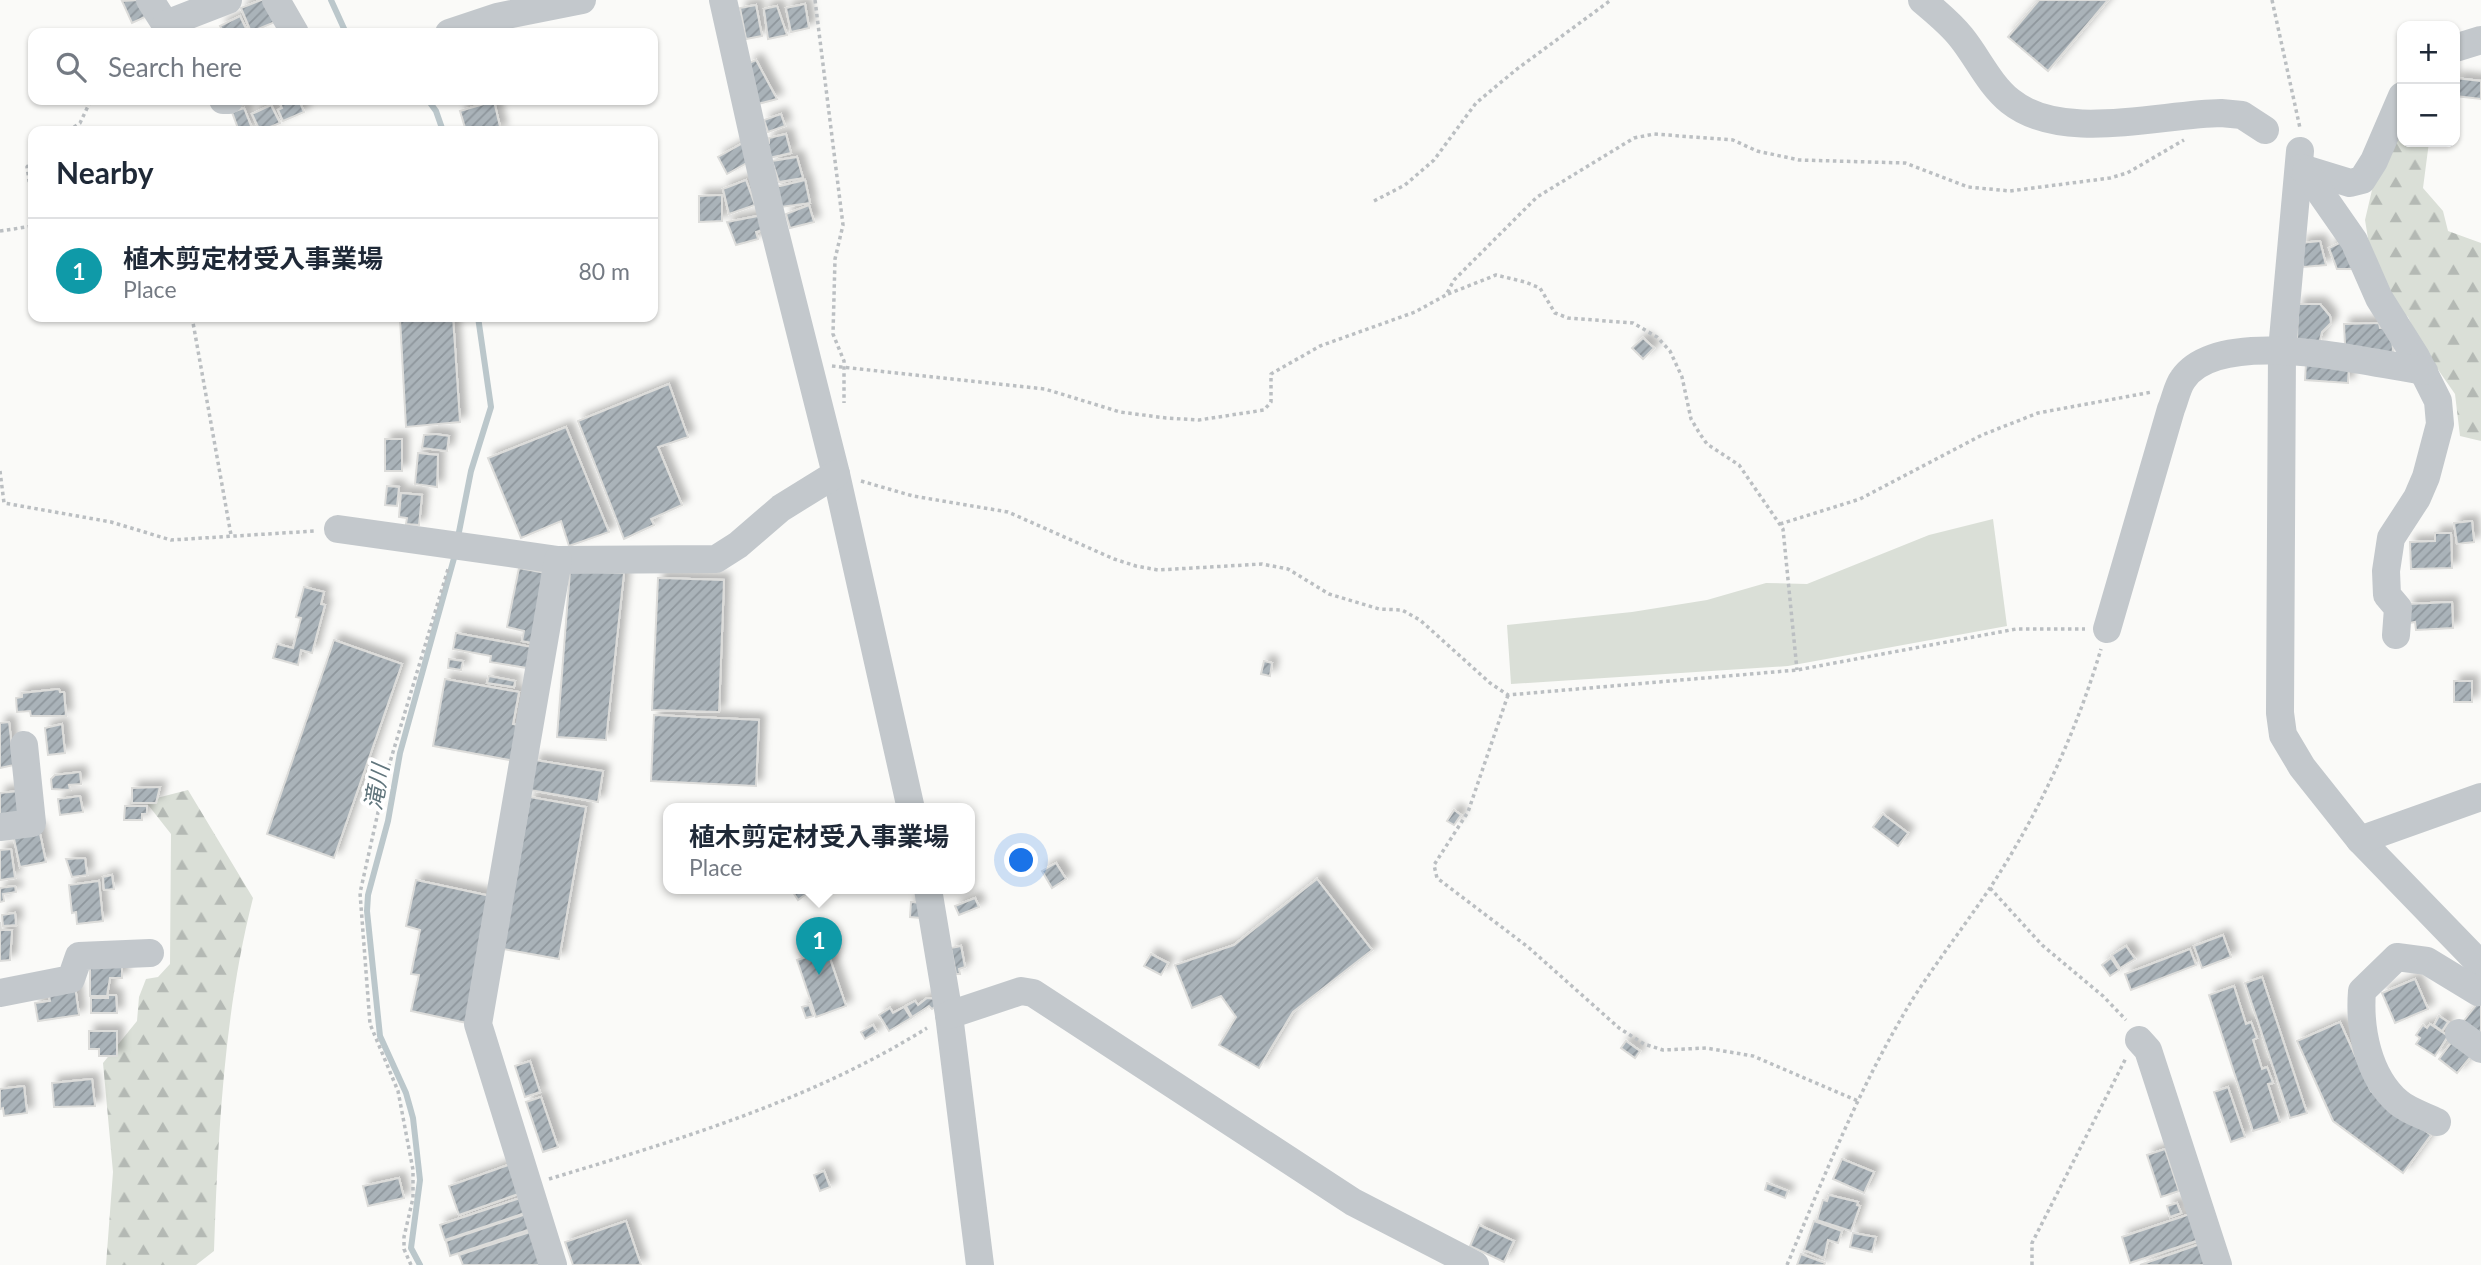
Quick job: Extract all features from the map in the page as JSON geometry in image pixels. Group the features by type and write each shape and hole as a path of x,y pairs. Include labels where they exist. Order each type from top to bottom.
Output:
{"street":[{"path":"150,0 167,28"},
{"path":"170,28 228,0"},
{"path":"276,0 292,28"},
{"path":"464,28 535,5 582,0"},
{"path":"723,0 772,220 836,474 910,803"},
{"path":"1922,0 1962,39 1995,85 2011,102 2039,116 2081,123 2221,113 2242,115 2264,130"},
{"path":"2460,46 2481,40"},
{"path":"2302,163 2350,183 2362,180 2374,161 2397,108"},
{"path":"2302,163 2282,350 2280,713 2283,735 2302,766 2360,840 2481,965"},
{"path":"2302,163 2354,241 2379,298 2424,371 2438,401 2440,424 2426,477 2417,498 2391,538 2387,556 2387,595 2399,608 2396,635"},
{"path":"2107,629 2137,520 2183,379 2195,368 2217,358 2282,350 2327,353 2424,371"},
{"path":"338,529 558,561 716,559 738,545 781,508 836,474"},
{"path":"553,1265 478,1024 558,561"},
{"path":"0,827 32,823 24,746"},
{"path":"2360,840 2481,797"},
{"path":"929,894 949,1015 980,1265"},
{"path":"0,993 71,979 79,956 150,953"},
{"path":"2437,1122 2399,1104 2383,1086 2366,1049 2360,1012 2362,991 2397,957 2427,961 2452,979 2478,992 2481,990"},
{"path":"949,1015 1021,991 1033,993 1353,1202 1475,1265"},
{"path":"2139,1040 2148,1050 2218,1265"}],"path":[{"path":"815,0 843,225 835,259 833,334 844,366 844,404"},
{"path":"1374,201 1405,185 1434,160 1476,103 1517,69 1611,0"},
{"path":"2272,0 2301,131 2302,163"},
{"path":"77,126 90,105"},
{"path":"1446,295 1454,280 1537,197 1634,138 1654,134 1733,140 1757,151 1799,160 1905,163 1968,187 2010,191 2110,178 2127,173 2195,133"},
{"path":"0,231 28,227"},
{"path":"809,366 844,366 1045,389 1120,412 1199,420 1264,410 1271,401 1271,374 1320,346 1415,312 1467,284 1496,275 1540,288 1555,313 1568,318 1633,323 1657,337 1670,351 1682,377 1691,419 1700,434 1707,444 1739,465 1783,530 1797,670"},
{"path":"193,322 231,536"},
{"path":"1780,524 1860,499 1982,435 2038,413 2070,404 2160,390 2183,379"},
{"path":"0,471 4,503 111,522 171,540 338,529"},
{"path":"836,474 913,496 1008,512 1114,559 1136,566 1158,570 1262,564 1288,569 1329,594 1379,608 1402,610 1420,620 1490,683 1508,695 1797,670 2016,629 2107,629 2053,778 1990,888 1913,999 1858,1101 1787,1265"},
{"path":"411,1265 404,1249 404,1237 413,1198 413,1170 398,1091 373,1038 370,1024 360,893 387,772 460,548"},
{"path":"1508,695 1468,812 1434,864 1437,878 1518,939 1619,1028 1644,1044 1662,1049 1706,1048 1753,1056 1858,1101"},
{"path":"1990,888 2042,944 2103,996 2134,1028 2139,1040 2127,1057 2032,1243 2032,1265"},
{"path":"527,1186 645,1150 770,1107 905,1042 949,1015"}],"green space":[{"path":"2397,117 2397,147 2428,147 2423,188 2443,211 2448,231 2481,243 2481,441 2460,436 2455,394 2423,348 2408,317 2383,297 2372,263 2365,220 2379,160"},
{"path":"1993,519 2007,626 1788,666 1511,684 1507,625 1632,612 1707,600 1766,583 1807,584 1929,535"},
{"path":"188,790 253,898 235,985 224,1073 214,1251 196,1265 106,1265 113,1172 103,1063 137,1021 139,997 146,979 158,977 170,964 171,834 145,801"}],"building":[{"path":"139,0 147,16 132,23 122,1"},
{"path":"266,0 275,22 261,28 249,28 241,8"},
{"path":"2039,0 2108,0 2048,71 2008,37"},
{"path":"805,4 809,28 791,32 786,8"},
{"path":"756,5 762,36 746,39 740,8"},
{"path":"777,6 787,35 768,39 764,9"},
{"path":"240,16 246,28 221,28 220,26"},
{"path":"756,60 777,99 758,104 749,63"},
{"path":"2460,79 2481,81 2481,99 2460,97"},
{"path":"271,105 280,123 258,126 252,114"},
{"path":"281,105 301,105 304,112 283,121 278,110 282,108"},
{"path":"480,105 495,105 500,126 464,126 460,111"},
{"path":"244,108 251,126 237,126 232,112"},
{"path":"781,114 785,126 768,132 764,120"},
{"path":"786,134 791,153 769,158 766,144 769,143 769,138"},
{"path":"743,143 752,160 727,174 718,157"},
{"path":"797,157 803,178 779,182 772,161"},
{"path":"746,180 755,205 729,214 723,189"},
{"path":"805,180 810,203 781,207 776,187"},
{"path":"722,195 722,221 699,222 699,196"},
{"path":"809,205 814,222 790,228 786,214"},
{"path":"763,215 766,229 756,232 758,239 736,245 727,222"},
{"path":"2346,240 2354,269 2337,269 2329,248"},
{"path":"2320,241 2326,265 2303,267 2301,243"},
{"path":"2298,304 2320,304 2330,316 2331,323 2322,332 2319,344 2297,340"},
{"path":"400,322 453,322 460,422 406,427"},
{"path":"2379,323 2380,328 2392,327 2393,354 2345,345 2344,324"},
{"path":"1643,338 1654,348 1643,359 1632,348"},
{"path":"2306,363 2349,365 2348,383 2305,380"},
{"path":"669,384 688,437 658,447 682,505 651,519 654,525 624,539 578,421"},
{"path":"566,427 609,532 569,546 561,521 521,538 488,458"},
{"path":"424,435 449,436 447,451 422,448"},
{"path":"385,439 402,439 402,471 385,471"},
{"path":"418,453 438,455 437,487 415,484"},
{"path":"387,486 399,487 397,506 385,505"},
{"path":"401,493 422,495 419,525 406,524 407,518 399,517"},
{"path":"2472,521 2474,542 2457,544 2454,523"},
{"path":"2435,533 2451,533 2452,568 2411,569 2410,542 2435,541"},
{"path":"519,568 551,574 537,644 522,641 524,631 507,627"},
{"path":"570,571 624,573 606,740 557,737"},
{"path":"658,578 724,580 719,712 652,710"},
{"path":"304,587 324,592 321,604 325,605 312,653 301,650 298,665 273,658 277,644 293,648 301,618 296,617"},
{"path":"2452,602 2453,628 2416,630 2415,622 2409,623 2408,604"},
{"path":"456,633 537,648 533,669 490,662 491,656 453,649"},
{"path":"334,640 402,664 334,858 267,834"},
{"path":"449,659 463,661 461,670 448,668"},
{"path":"1264,661 1272,663 1270,676 1261,674"},
{"path":"489,676 515,681 514,687 487,683"},
{"path":"445,679 519,692 513,724 521,726 515,761 433,746"},
{"path":"2454,681 2472,681 2472,702 2454,702"},
{"path":"59,689 64,692 66,716 31,716 30,711 17,712 16,698 22,697 22,693"},
{"path":"654,715 759,720 756,786 651,781"},
{"path":"9,722 14,765 0,768 0,723"},
{"path":"62,724 65,753 48,755 45,728"},
{"path":"535,760 603,771 598,802 530,790"},
{"path":"80,772 81,784 69,785 70,790 52,789 51,779 55,775"},
{"path":"160,787 156,803 132,803 132,788"},
{"path":"19,791 22,816 0,814 0,793"},
{"path":"80,796 83,812 60,815 58,799"},
{"path":"530,797 586,807 559,959 503,949"},
{"path":"125,806 147,806 147,814 142,814 142,820 124,820"},
{"path":"1454,810 1461,815 1454,825 1447,821"},
{"path":"1883,814 1908,833 1898,846 1873,827"},
{"path":"39,829 46,862 20,867 13,834"},
{"path":"11,849 15,878 0,880 0,850"},
{"path":"85,858 87,875 72,877 66,859"},
{"path":"1056,863 1066,879 1052,888 1042,871"},
{"path":"112,875 114,889 104,890 103,877"},
{"path":"1317,879 1372,950 1293,1012 1259,1068 1219,1045 1236,1017 1221,996 1192,1008 1175,965 1234,945"},
{"path":"416,880 495,897 467,1023 411,1011 419,975 411,974 420,930 406,926"},
{"path":"99,881 103,921 77,924 76,912 72,913 69,885"},
{"path":"15,886 16,892 3,894 4,901 0,902 0,888"},
{"path":"794,894 806,894 798,900"},
{"path":"975,898 979,907 959,915 955,906"},
{"path":"911,902 922,903 921,918 910,917"},
{"path":"15,913 16,925 3,926 2,915"},
{"path":"0,922 1,930 12,930 10,960 0,961"},
{"path":"2223,935 2231,957 2202,968 2194,946"},
{"path":"961,946 965,967 959,969 960,974 956,974 951,948"},
{"path":"2126,946 2135,959 2120,968 2112,955"},
{"path":"2190,949 2196,965 2131,990 2125,974"},
{"path":"827,950 846,1006 816,1017 797,960"},
{"path":"1151,954 1168,963 1161,975 1144,966"},
{"path":"2111,958 2119,970 2110,976 2102,965"},
{"path":"90,961 122,961 122,978 110,978 107,996 90,996"},
{"path":"2262,977 2307,1113 2290,1118 2245,983"},
{"path":"2415,979 2428,1009 2395,1023 2382,993"},
{"path":"75,986 79,1015 38,1021 35,1003 50,1001 48,990"},
{"path":"2234,986 2246,1024 2251,1022 2257,1038 2253,1040 2262,1069 2267,1067 2273,1083 2268,1084 2280,1122 2253,1131 2209,995"},
{"path":"108,995 116,995 117,1013 91,1013 91,998 108,998"},
{"path":"927,998 936,999 936,1006 932,1009 929,1006 912,1017 906,1006 915,1001 918,1005"},
{"path":"2481,1001 2481,1035 2463,1022"},
{"path":"809,1005 813,1016 806,1018 802,1007"},
{"path":"904,1007 911,1018 889,1031 879,1015 890,1008 893,1013"},
{"path":"2439,1016 2448,1022 2442,1031 2434,1025"},
{"path":"2340,1022 2371,1091 2431,1135 2403,1173 2333,1121 2297,1041"},
{"path":"2430,1024 2448,1036 2435,1056 2416,1044 2420,1038 2416,1035 2423,1025 2427,1028"},
{"path":"873,1025 877,1032 865,1039 861,1032"},
{"path":"89,1031 117,1031 117,1056 99,1056 99,1049 89,1049"},
{"path":"2454,1039 2473,1054 2457,1073 2439,1059"},
{"path":"1626,1041 1640,1051 1635,1058 1621,1048"},
{"path":"530,1061 540,1092 525,1097 515,1066"},
{"path":"92,1079 95,1106 54,1107 52,1083"},
{"path":"24,1086 27,1113 4,1116 3,1108 0,1109 0,1089"},
{"path":"2228,1087 2245,1137 2231,1142 2214,1092"},
{"path":"541,1097 558,1147 543,1152 526,1102"},
{"path":"2165,1149 2179,1191 2161,1197 2147,1155"},
{"path":"1842,1159 1874,1172 1864,1193 1833,1179"},
{"path":"511,1164 521,1193 459,1215 449,1186"},
{"path":"824,1171 830,1187 820,1191 814,1175"},
{"path":"399,1178 404,1198 368,1206 363,1186"},
{"path":"1767,1183 1788,1191 1785,1198 1765,1190"},
{"path":"1829,1195 1858,1202 1857,1205 1860,1206 1851,1231 1817,1220 1823,1200 1827,1201"},
{"path":"523,1197 528,1212 445,1240 440,1225"},
{"path":"2177,1203 2181,1213 2170,1217 2167,1206"},
{"path":"529,1213 534,1228 450,1256 446,1241"},
{"path":"2193,1213 2202,1239 2130,1263 2122,1237"},
{"path":"626,1221 641,1265 573,1265 565,1242"},
{"path":"1814,1221 1842,1231 1838,1243 1828,1240 1824,1258 1804,1250"},
{"path":"1479,1225 1514,1241 1504,1262 1470,1246"},
{"path":"533,1231 544,1265 463,1265 459,1255"},
{"path":"1853,1233 1876,1237 1872,1252 1850,1247"},
{"path":"2203,1243 2210,1265 2140,1265"},
{"path":"1801,1254 1825,1263 1797,1265"}],"waterway":[{"name":"滝川","path":"331,0 344,28"},
{"name":"滝川","path":"432,105 441,126"},
{"name":"滝川","path":"458,537 471,471 491,407 479,322"},
{"name":"滝川","path":"420,1265 411,1248 420,1180 413,1118 406,1093 380,1036 367,911 368,895 388,821 400,753 456,551"}],"place":[{"name":"植木剪定材受入事業場","path":"819,975"}]}
